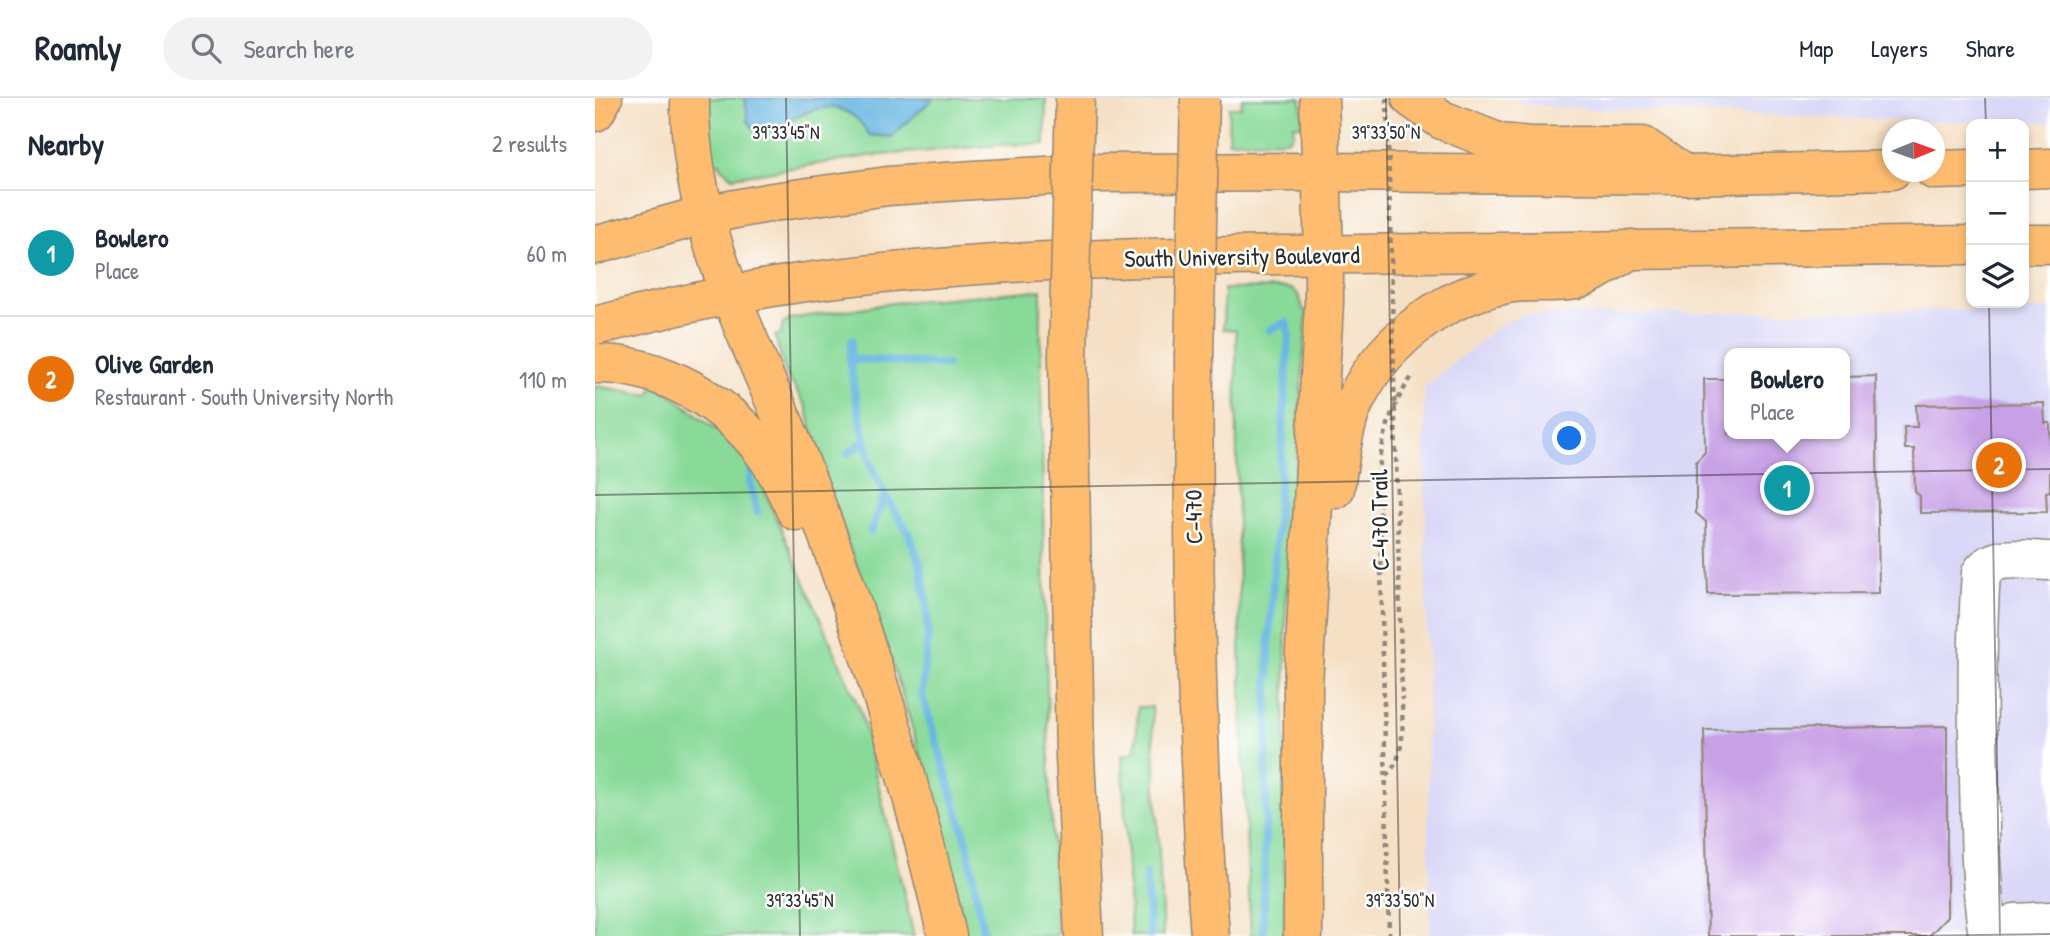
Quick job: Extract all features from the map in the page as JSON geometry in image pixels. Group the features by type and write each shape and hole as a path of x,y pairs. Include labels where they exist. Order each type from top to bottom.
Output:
{"main road":[{"path":"595,112 603,98"},
{"path":"690,98 694,169 704,215 742,329 786,425 837,561 894,728 928,850 947,936"},
{"path":"1075,98 1068,356 1075,757 1084,936"},
{"name":"C-470","path":"1200,98 1194,356 1196,629 1201,790 1210,936"},
{"path":"1303,936 1303,709 1324,254 1319,98"},
{"path":"1411,98 1442,120 1500,143 1529,146 1643,146 1685,175"},
{"path":"2029,169 2050,168"},
{"path":"1945,170 1966,169"},
{"path":"595,245 704,215 829,193 923,183 1097,173 1685,175 1882,170"},
{"path":"2029,244 2050,244"},
{"name":"South University Boulevard","path":"595,326 730,295 837,279 983,264 1324,254 1966,245"},
{"path":"1310,528 1333,497 1342,440 1358,396 1383,360 1413,327 1445,306 1483,290 1529,281 1578,280 1632,249"},
{"path":"595,364 627,366 664,377 692,390 724,412 766,455 799,519 837,561"}],"lane":[{"path":"1988,936 1981,892 1976,638 1981,573 1987,565 1996,560 2050,561"},
{"path":"2003,936 2015,923 2050,920"}],"path":[{"name":"C-470 Trail","path":"1387,98 1402,697 1401,749 1393,770 1386,777 1389,936"},
{"path":"1386,777 1379,471 1381,448 1390,416 1417,371"}],"shaded area":[{"path":"1510,98 2050,98 2050,122 2029,122 2029,119 1882,120 1565,108 1528,104"},
{"path":"2050,309 2050,936 1430,936 1424,388 1497,327 1522,315"}],"green space":[{"path":"708,98 1046,98 1045,144 999,145 869,156 733,177 721,168 720,163 711,164"},
{"path":"1242,98 1301,98 1303,125 1294,125 1293,134 1287,140 1228,141 1229,107 1241,107"},
{"path":"1286,288 1297,293 1303,310 1307,311 1286,602 1284,936 1251,936 1240,633 1236,330 1223,329 1224,289"},
{"path":"1041,290 1046,662 1057,936 966,936 936,807 897,678 816,452 807,408 785,372 775,336 782,334 782,325 790,319 892,303"},
{"path":"595,386 649,395 653,386 668,392 749,455 861,712 914,936 595,936"},
{"path":"1138,707 1152,707 1163,936 1131,936 1122,755 1136,749"}],"water":[{"path":"745,98 934,98 891,137 869,135 851,114 829,108 807,112 777,127 755,130 748,121"}],"building":[{"path":"1876,376 1879,593 1708,594 1706,522 1696,513 1696,462 1705,452 1704,379 1724,379 1724,439 1850,439 1850,377"},
{"path":"2044,403 2045,423 2050,423 2050,491 2046,492 2047,512 1920,513 1920,496 1915,492 1914,449 1905,449 1904,427 1917,427 1916,405"},
{"path":"1947,726 1947,917 1929,936 1708,936 1704,730"}],"waterway":[{"path":"1263,936 1269,645 1289,333 1286,322 1270,330"},
{"path":"852,340 850,359 854,389 870,462 885,495 908,532 920,563 928,632 922,695 967,842 984,936"},
{"path":"850,359 947,365"},
{"path":"848,453 864,442"},
{"path":"752,463 750,483 757,512"},
{"path":"871,531 885,495"},
{"path":"1146,874 1150,936"}],"place":[{"name":"Olive Garden","path":"1999,465"},
{"name":"Bowlero","path":"1787,488"}]}
